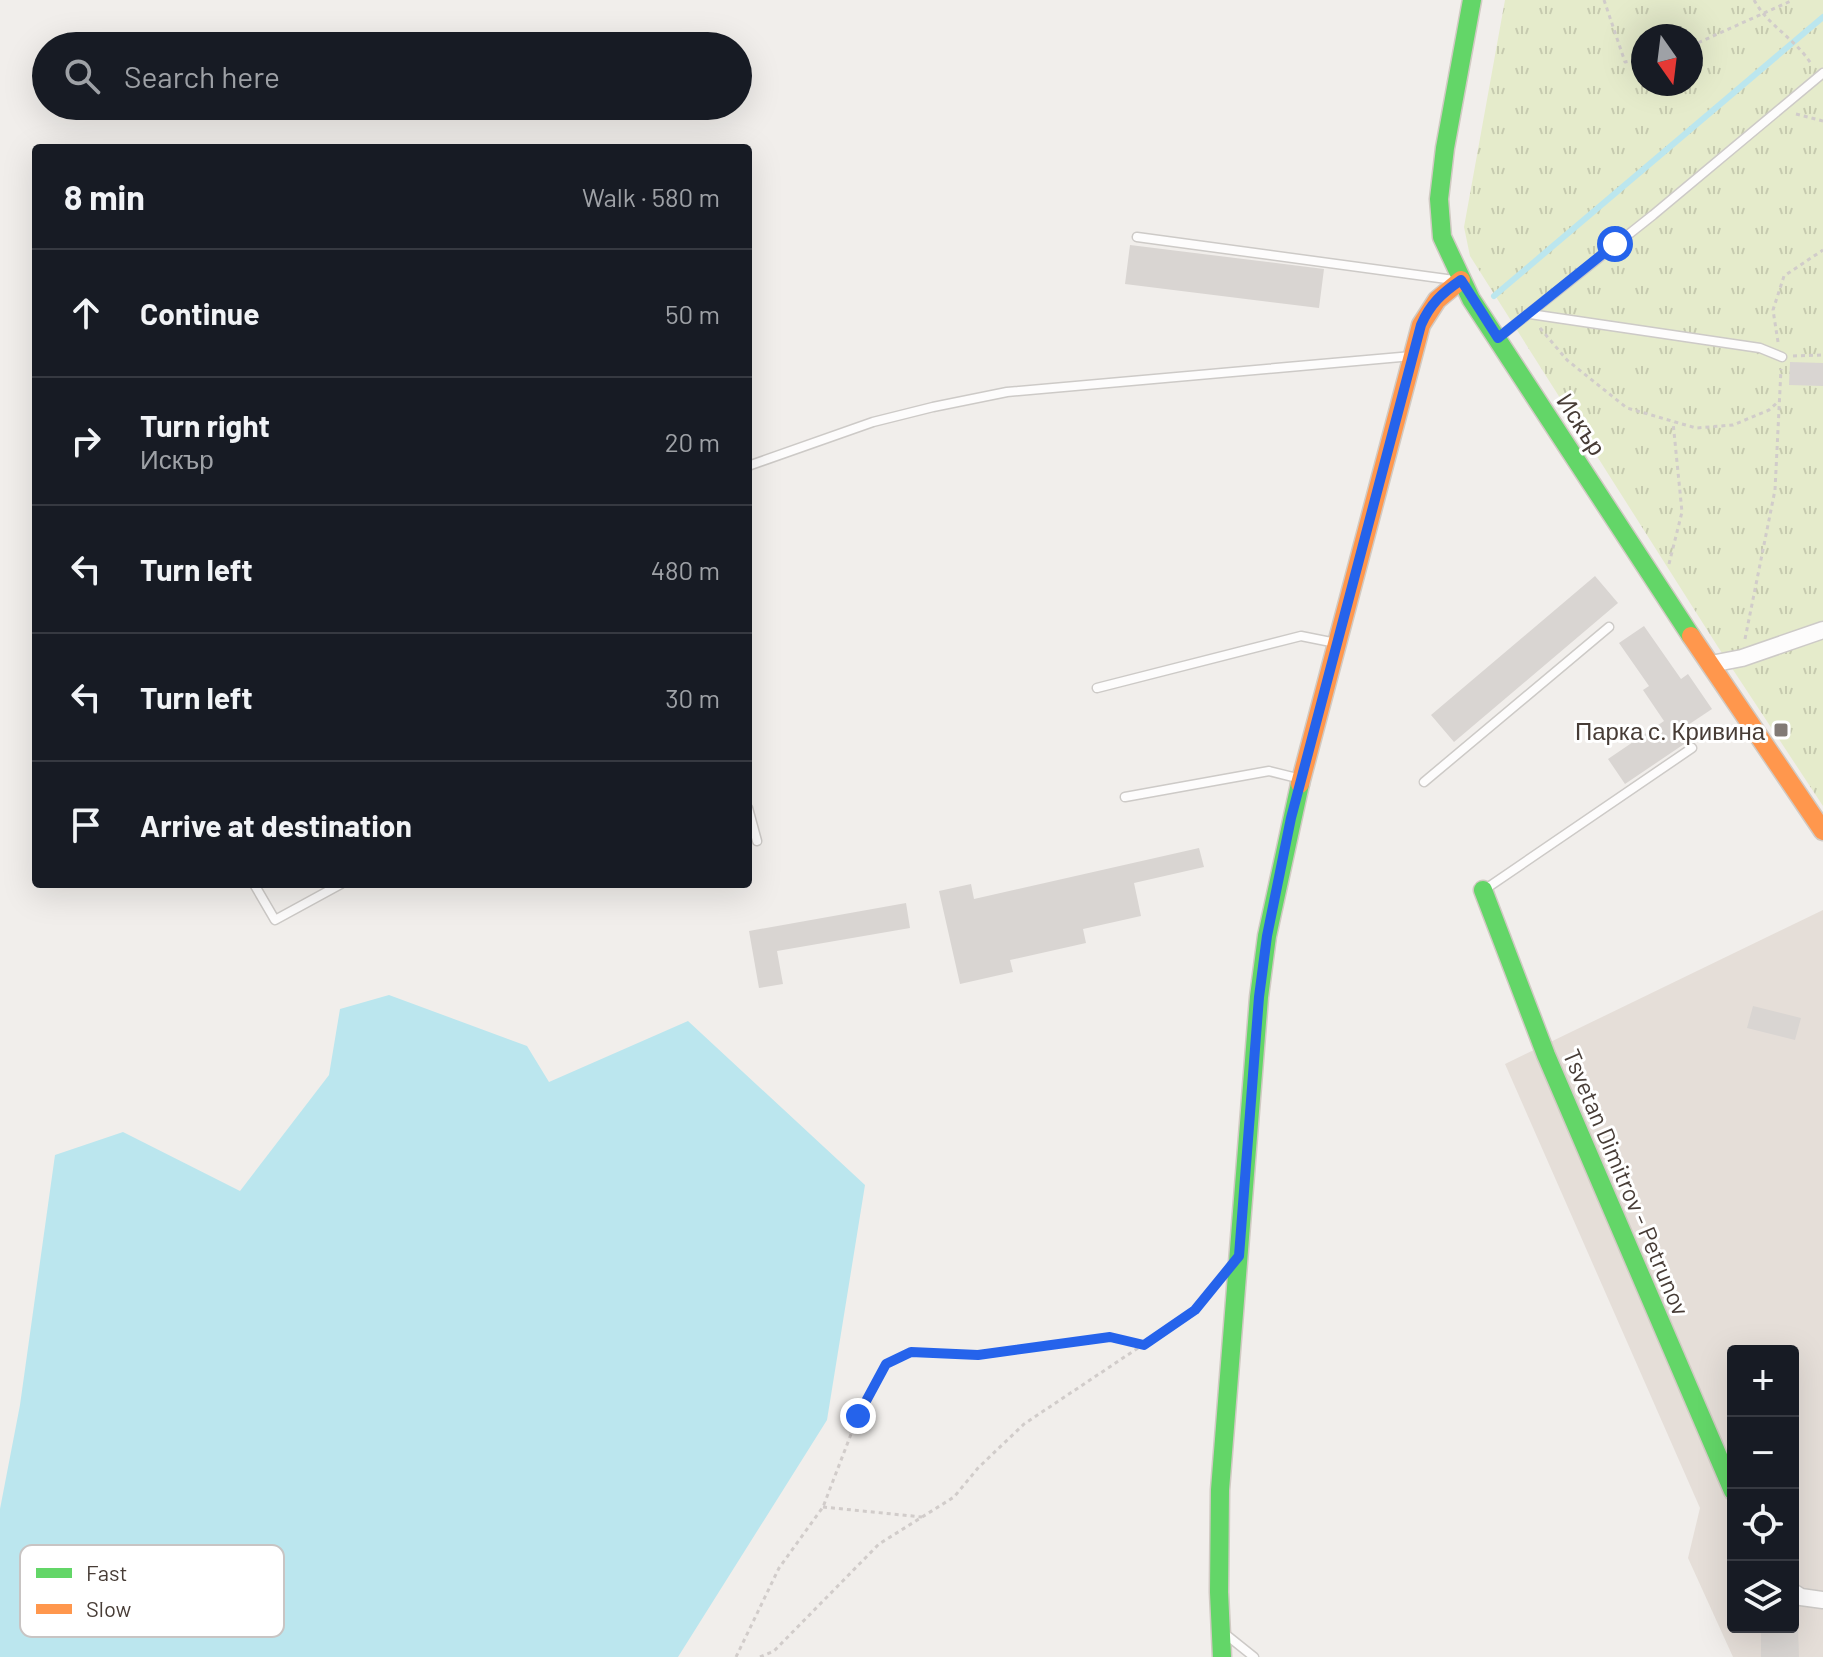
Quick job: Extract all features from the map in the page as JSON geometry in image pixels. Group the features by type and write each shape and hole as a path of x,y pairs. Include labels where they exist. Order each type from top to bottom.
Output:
{"street":[{"name":"Искър","path":"1472,0 1443,162 1439,199 1442,237 1461,280 1498,338 1660,590 1823,831"},
{"path":"1222,1657 1220,1490 1259,997 1267,936 1302,779 1413,356 1429,307 1461,280"},
{"path":"1711,664 1742,658 1823,630"},
{"name":"Tsvetan Dimitrov - Petrunov","path":"1483,890 1546,1055 1732,1489"},
{"path":"1799,1594 1822,1604"}],"lane":[{"path":"1498,338 1823,70"},
{"path":"1137,237 1461,280"},
{"path":"1530,314 1760,348 1782,357"},
{"path":"752,465 873,422 1007,392 1413,356"},
{"path":"1424,782 1609,627"},
{"path":"1097,688 1301,636 1337,643"},
{"path":"1483,890 1692,748"},
{"path":"1125,797 1269,771 1302,779"},
{"path":"752,823 757,841"},
{"path":"256,888 275,920 334,888"},
{"path":"1221,1630 1254,1657"}],"path":[{"path":"1604,0 1625,62 1631,61"},
{"path":"1754,0 1762,15 1800,46 1812,66 1823,70"},
{"path":"1703,41 1793,0"},
{"path":"1779,109 1823,121"},
{"path":"1742,658 1775,490 1782,357 1773,310 1784,276 1823,250"},
{"path":"1530,314 1567,360 1627,408 1696,428 1733,425 1769,410 1779,401"},
{"path":"1782,357 1823,355"},
{"path":"1660,590 1682,512 1673,421"},
{"path":"760,1657 774,1651 879,1544 954,1497 978,1468 1024,1424 1195,1310 1239,1256"},
{"path":"736,1657 779,1568 823,1507 858,1416 886,1364 911,1352 978,1355 1110,1337 1144,1345"},
{"path":"823,1507 922,1517"}],"shaded area":[{"path":"1823,910 1823,1657 1733,1657 1688,1558 1700,1508 1505,1064"}],"green space":[{"path":"1505,0 1823,0 1823,806 1718,647 1470,256 1464,227"}],"water":[{"path":"389,995 527,1046 549,1082 688,1021 865,1185 827,1420 678,1657 0,1657 0,1509 20,1405 55,1155 123,1132 240,1191 329,1075 340,1009"}],"building":[{"path":"1130,245 1324,269 1319,308 1125,284"},
{"path":"1790,362 1823,363 1823,386 1789,385"},
{"path":"1595,576 1618,603 1454,742 1431,715"},
{"path":"1644,626 1681,679 1688,674 1712,709 1688,725 1696,736 1625,784 1608,759 1664,721 1643,690 1649,686 1619,643"},
{"path":"1199,848 1204,867 1134,883 1141,916 1083,929 1086,943 1010,960 1013,972 960,984 939,891 971,884 974,899"},
{"path":"906,903 910,928 777,951 783,984 759,988 749,931"},
{"path":"1753,1006 1801,1018 1795,1040 1747,1028"},
{"path":"1761,1633 1798,1633 1799,1657 1761,1657"}],"waterway":[{"path":"1494,296 1823,17"}],"traffic: fast":[{"path":"1472,0 1445,148 1439,199 1442,237 1471,299 1691,636"},
{"path":"1222,1657 1220,1490 1259,997 1267,936 1300,784"},
{"path":"1483,890 1546,1055 1732,1489"}],"traffic: slow":[{"path":"1300,784 1421,325 1437,300 1461,280"},
{"path":"1691,636 1823,831"}],"place":[{"name":"Парка с. Кривина","path":"1781,730"}],"route":[{"path":"858,1416 886,1364 911,1352 978,1355 1110,1337 1144,1345 1195,1310 1239,1256 1259,997 1276,885 1421,325 1429,307 1461,280 1498,338 1615,244"}]}
